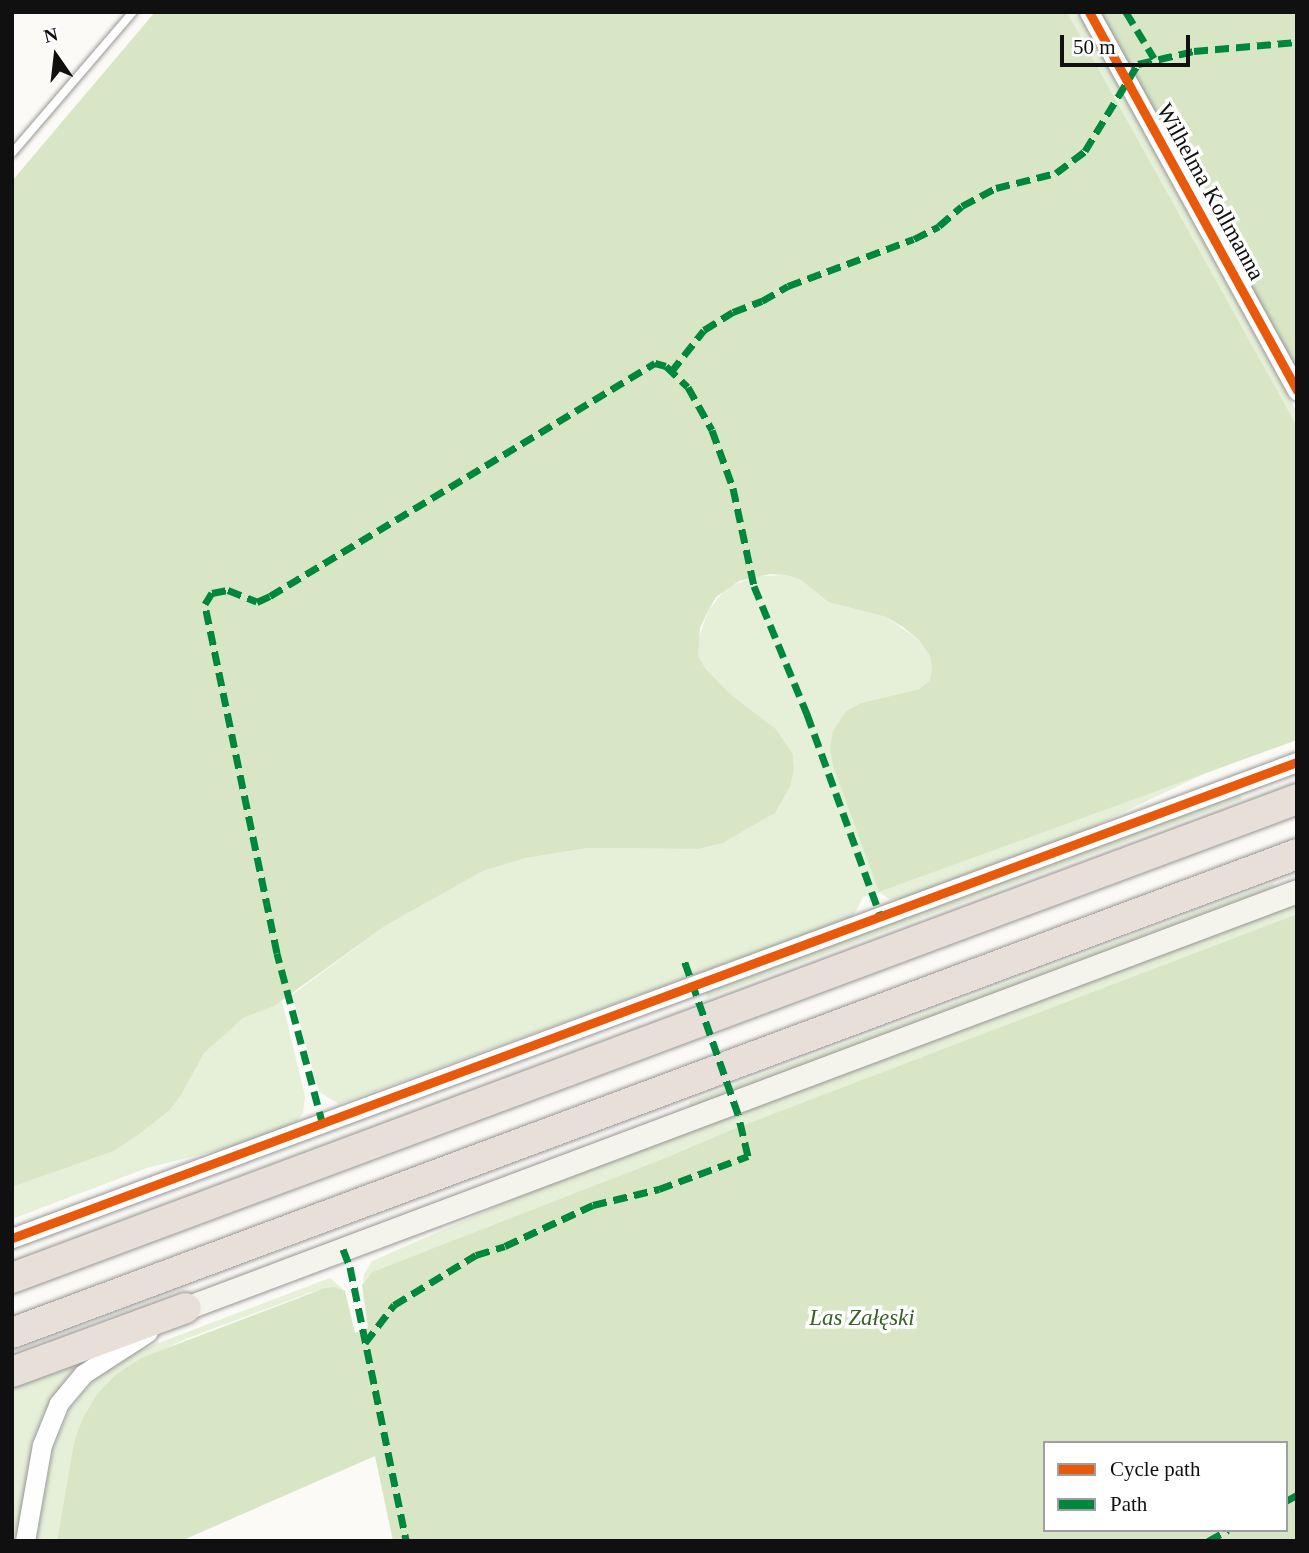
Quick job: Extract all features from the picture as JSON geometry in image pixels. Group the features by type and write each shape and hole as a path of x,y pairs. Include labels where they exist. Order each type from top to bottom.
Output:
{"highway":[{"path":"12,1278 1297,799"},
{"path":"12,1333 1297,853"},
{"path":"12,1372 186,1308"}],"main road":[{"path":"186,1308 1297,891"}],"street":[{"name":"Wilhelma Kollmanna","path":"1089,12 1297,391"},
{"path":"12,1238 1297,762"},
{"path":"25,1541 42,1445 49,1423 65,1393 100,1360 186,1308"}],"lane":[{"path":"12,153 133,12"}],"green space":[{"path":"155,12 1067,12 1297,426 1297,740 879,892 833,766 830,749 833,731 846,711 861,703 919,689 929,681 932,670 930,656 919,640 903,627 886,617 828,602 801,580 770,574 739,581 716,597 708,611 700,628 698,655 705,668 729,693 776,729 793,754 794,769 790,786 775,813 723,843 699,849 588,848 526,858 483,871 385,926 274,1006 243,1018 204,1053 169,1111 134,1138 114,1151 12,1187 12,181"},
{"path":"1067,12 1078,12 1297,412 1297,426"},
{"path":"1100,12 1297,12 1297,373"},
{"path":"786,575 801,580 828,602 886,617 919,640 930,656 932,670 929,681 919,689 861,703 846,711 839,778 879,892 863,897 853,917 339,1104 319,1092 292,995 385,926 483,871 526,858 588,848 699,849 723,843 775,813 794,769 793,754 776,729 729,693 705,668 698,655 698,640 708,611 727,587 759,576"},
{"path":"1208,772 1075,835 902,899 891,900 879,892"},
{"path":"1240,794 1242,799 707,998 706,992"},
{"path":"1273,883 1274,890 689,1108 690,1101"},
{"path":"1297,901 1297,914 733,1129 372,1272 363,1283 364,1274 372,1261 551,1183"},
{"name":"Las Załęski","path":"1297,914 1297,1541 393,1541 375,1456 181,1541 57,1541 74,1442 83,1418 97,1394 115,1375 141,1358 325,1288 336,1287 345,1291 355,1333 368,1328 362,1285 372,1272 733,1129"},
{"path":"282,1001 305,1096 303,1113 294,1125 254,1141 147,1168 12,1219 12,1187 114,1151 134,1138 169,1111 204,1053 222,1035 243,1018"},
{"path":"330,1278 345,1291 336,1287 312,1292 183,1340 115,1375 97,1394 74,1442 57,1541 36,1541 53,1449 70,1408 98,1376 132,1353"},
{"path":"73,1366 47,1407 33,1438 22,1515 15,1541 12,1541 12,1388"}],"marked path":[{"path":"1126,12 1154,58"},
{"path":"671,372 704,330 733,312 762,301 788,286 914,239 939,226 962,206 996,188 1056,173 1085,151 1138,64 1194,51 1297,42"},
{"path":"323,1125 277,953 205,604 212,593 228,590 257,602 270,596 655,363 666,366 688,387 712,430 733,488 754,586 807,714 881,917"},
{"path":"365,1343 394,1305 476,1255 505,1246 593,1205 659,1189 748,1156 738,1114 684,960"},
{"path":"343,1249 350,1267 406,1541"},
{"path":"1288,1500 1297,1495"},
{"path":"1208,1541 1224,1532"}],"cycle path":[{"path":"1089,12 1297,391"},
{"path":"12,1238 1297,762"}]}
